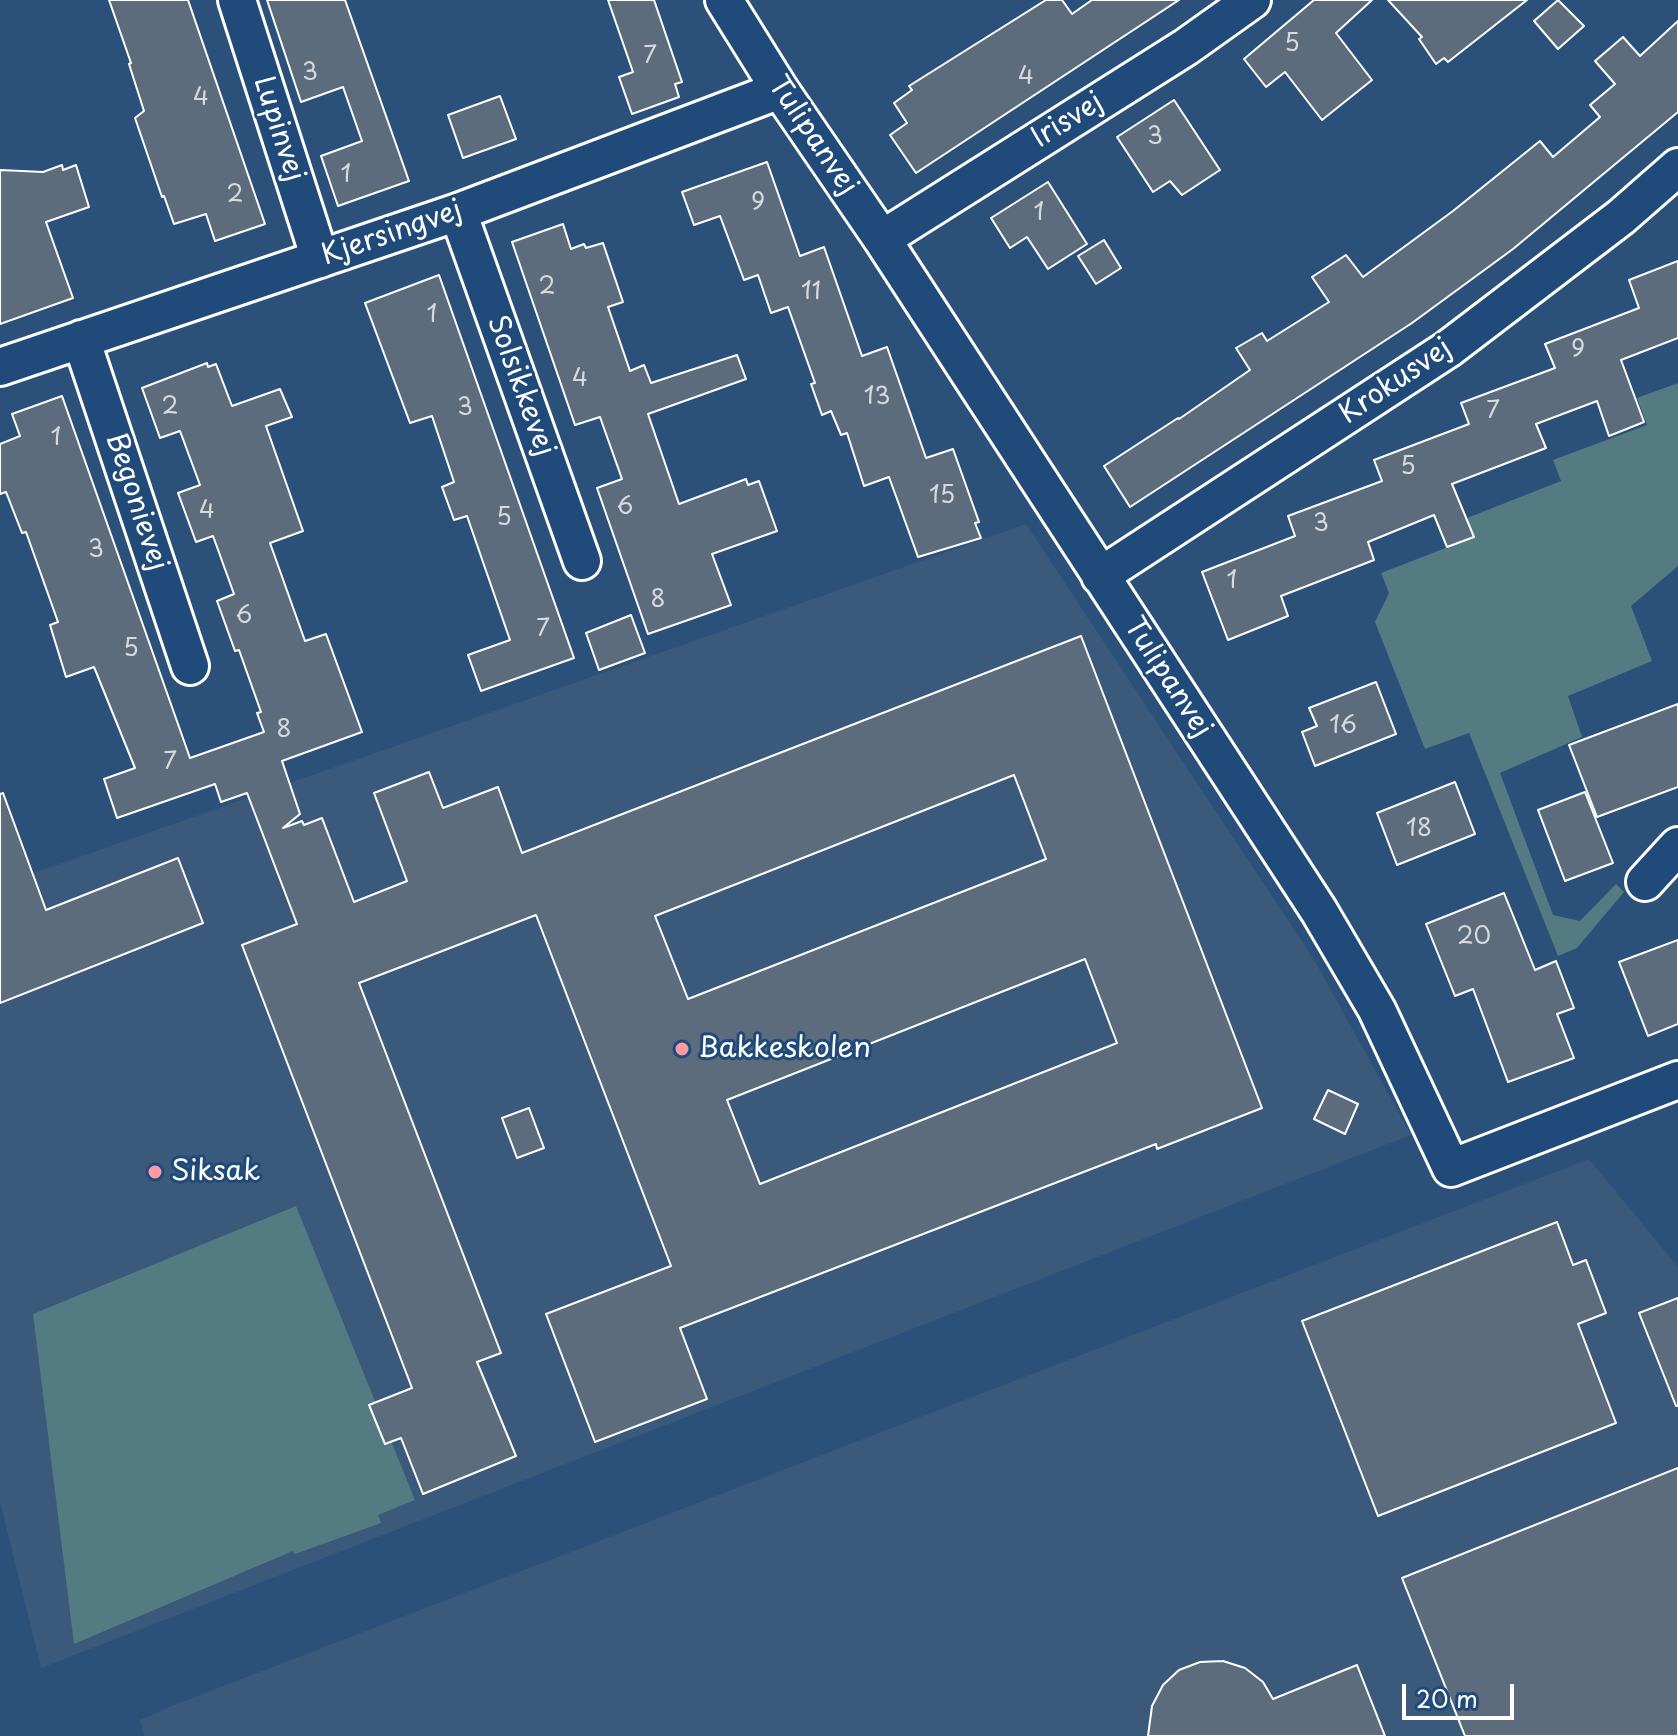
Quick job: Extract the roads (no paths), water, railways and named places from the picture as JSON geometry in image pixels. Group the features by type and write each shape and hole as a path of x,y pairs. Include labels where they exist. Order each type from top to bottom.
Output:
{"street":[{"name":"Lupinvej","path":"237,0 320,259"},
{"name":"Tulipanvej","path":"724,0 1339,943 1377,1010 1451,1168 1678,1080"},
{"name":"Irisvej","path":"882,239 1186,47 1252,0"},
{"name":"Kjersingvej","path":"0,367 458,212 780,90"},
{"name":"Krokusvej","path":"1100,576 1448,349 1621,217 1678,167"},
{"name":"Solsikkevej","path":"458,212 582,561"},
{"name":"Begonievej","path":"81,339 190,666"},
{"path":"1645,882 1678,846"}],"place":[{"name":"Bakkeskolen","path":"682,1049"},
{"name":"Siksak","path":"155,1172"}]}
